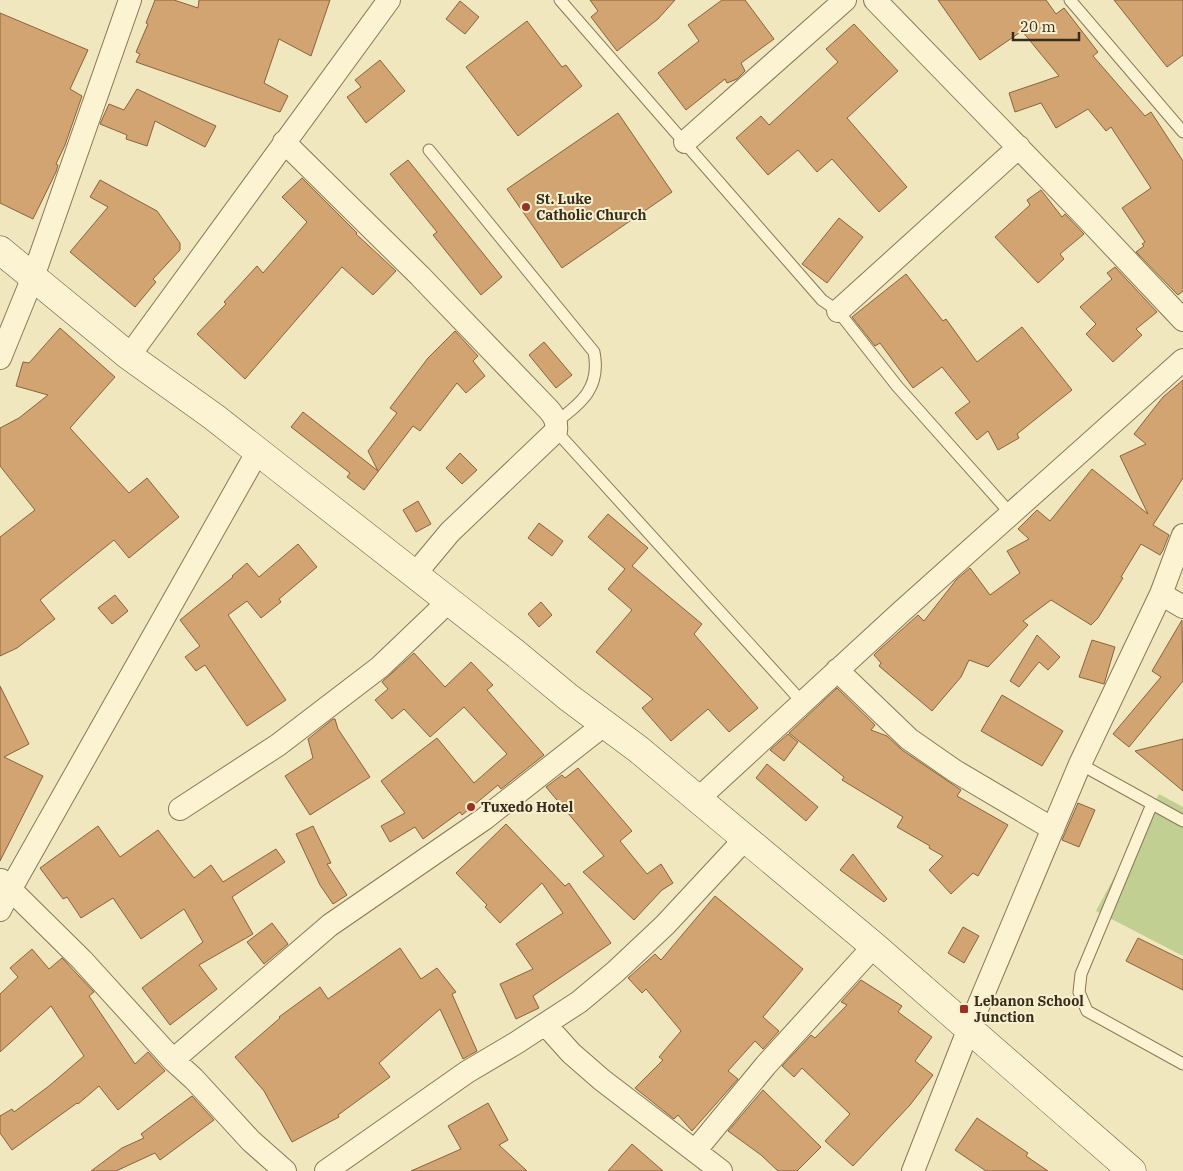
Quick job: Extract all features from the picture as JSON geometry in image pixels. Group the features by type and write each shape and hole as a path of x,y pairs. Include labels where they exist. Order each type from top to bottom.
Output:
{"main road":[{"path":"0,250 129,356 214,416 258,450 698,799 874,946 1132,1171"}],"street":[{"path":"0,358 33,277 130,0"},
{"path":"129,356 389,0"},
{"path":"685,142 845,0"},
{"path":"875,0 1183,320"},
{"path":"284,142 420,276 554,416 556,427 450,532 415,574"},
{"path":"838,311 1018,147"},
{"path":"698,799 837,670 1183,360"},
{"path":"258,450 3,893 82,960 251,1142 285,1171"},
{"path":"913,1171 969,1028 1080,764 1161,594 1183,535"},
{"path":"1161,594 1183,607"},
{"path":"180,810 286,739 380,667 449,601"},
{"path":"837,670 909,739 955,772 1053,829"},
{"path":"173,1060 330,925 484,819 605,724"},
{"path":"326,1171 467,1072 579,1002 665,926 744,839"},
{"path":"695,1151 766,1065 874,946"},
{"path":"545,1024 571,1053 602,1080 721,1171"}],"lane":[{"path":"560,0 822,300 838,311 897,386 1011,514"},
{"path":"1070,0 1183,132"},
{"path":"429,150 594,352 596,363 591,388 582,402 556,427 803,703"},
{"path":"1080,764 1183,821"},
{"path":"1152,804 1081,974 1079,992 1087,1011 1183,1064"}],"green space":[{"path":"1159,794 1183,807 1183,956 1096,911"}],"building":[{"path":"155,0 174,0 198,8 199,0 330,0 311,56 279,39 264,83 288,96 280,112 136,62 140,54 136,52 148,24 146,23"},
{"path":"590,0 675,0 658,19 617,51 591,17 598,11"},
{"path":"722,0 745,0 774,39 741,63 745,71 737,79 727,83 725,79 686,110 658,73 699,41 688,25"},
{"path":"938,0 1046,0 1056,14 1064,8 1098,52 1093,56 1145,116 1151,112 1183,161 1183,291 1178,295 1136,252 1144,246 1142,244 1145,242 1122,208 1151,188 1111,127 1106,131 1088,109 1056,128 1041,103 1015,112 1009,93 1059,76 1022,31 980,60"},
{"path":"1114,0 1183,0 1183,55 1167,67"},
{"path":"460,1 479,17 465,34 446,19"},
{"path":"0,13 88,50 70,89 82,96 65,145 56,164 58,165 56,172 33,219 0,203"},
{"path":"527,21 562,67 566,65 582,86 518,136 466,67"},
{"path":"854,24 898,71 847,118 907,187 879,212 832,159 817,172 798,150 768,175 736,138 761,116 769,125 838,62 826,49"},
{"path":"380,60 405,91 366,123 347,97 361,87 355,80"},
{"path":"137,89 216,126 205,147 155,121 147,146 126,139 127,135 100,124 109,104 124,110"},
{"path":"618,113 672,192 562,268 507,189"},
{"path":"408,160 502,277 481,295 433,235 437,232 390,174"},
{"path":"302,178 356,234 396,271 373,295 342,267 245,379 197,334 226,304 224,302 257,266 263,273 307,222 282,197"},
{"path":"100,180 157,211 180,243 180,250 153,279 156,282 135,307 70,252 108,207 90,197"},
{"path":"1041,190 1062,217 1065,214 1084,234 1060,254 1064,259 1038,283 995,237 1030,205 1027,200"},
{"path":"839,218 863,237 827,283 802,264"},
{"path":"1115,267 1157,312 1136,329 1142,335 1113,362 1086,334 1096,324 1080,307 1112,279 1107,273"},
{"path":"906,274 943,321 946,319 977,362 1022,327 1072,390 1017,434 1019,438 998,450 988,431 977,440 955,413 970,402 942,367 913,388 880,343 875,346 852,317"},
{"path":"60,328 115,377 70,428 129,493 147,478 179,517 129,558 114,540 40,600 55,619 17,648 0,656 0,537 35,510 0,466 0,428 19,418 48,395 16,386 23,362 29,363"},
{"path":"455,331 478,356 473,361 485,376 466,393 457,383 420,431 413,426 364,490 347,477 350,473 291,427 303,412 378,471 368,451 397,413 390,408 428,358"},
{"path":"544,342 572,375 556,388 529,355"},
{"path":"1183,380 1183,478 1153,525 1169,535 1160,555 1141,544 1121,577 1123,578 1098,618 1091,625 1051,600 1023,621 1028,625 988,667 969,660 961,677 932,711 879,666 881,663 874,655 918,615 924,621 956,580 970,568 990,595 1020,573 1007,551 1029,539 1018,529 1037,510 1050,521 1092,469 1148,514 1120,456 1146,444 1134,434 1163,397"},
{"path":"460,453 477,470 462,484 446,468"},
{"path":"418,501 431,524 416,532 403,510"},
{"path":"608,514 648,548 632,566 702,624 694,634 758,708 729,732 708,709 671,741 642,708 653,699 596,652 632,610 608,589 625,569 588,537"},
{"path":"539,523 563,541 552,556 528,538"},
{"path":"298,544 317,567 279,599 281,602 261,618 247,601 228,615 286,700 247,726 205,665 196,671 185,657 200,646 180,620 233,577 247,563 259,577"},
{"path":"115,595 128,611 112,624 98,608"},
{"path":"541,602 552,615 539,627 528,614"},
{"path":"1182,620 1183,681 1129,747 1113,734 1161,677 1152,671"},
{"path":"1037,635 1060,657 1048,670 1039,662 1019,687 1010,681"},
{"path":"1092,640 1115,647 1104,684 1079,677"},
{"path":"414,653 445,687 471,662 493,685 487,690 544,755 501,789 498,785 462,815 460,812 423,839 415,827 390,842 381,826 405,813 381,781 437,738 474,783 507,754 464,707 430,737 404,709 392,719 375,700 388,689 382,682"},
{"path":"0,686 29,744 4,757 43,776 0,861"},
{"path":"837,688 875,725 871,730 887,736 902,750 961,790 957,796 1008,825 978,876 973,873 951,894 929,870 943,856 929,848 930,846 897,827 903,817 842,780 844,777 789,733"},
{"path":"1002,695 1063,731 1042,766 981,731"},
{"path":"335,719 338,729 370,777 310,815 285,776 313,758 308,739"},
{"path":"788,734 798,742 784,761 770,750"},
{"path":"1183,739 1183,791 1135,751"},
{"path":"767,764 818,807 806,821 756,778"},
{"path":"578,768 632,831 620,841 647,874 661,864 673,883 662,890 634,920 583,872 604,856 546,787 562,775 565,778"},
{"path":"1078,803 1095,810 1079,847 1062,840"},
{"path":"506,824 565,886 569,883 611,943 533,996 539,1008 516,1019 500,984 533,969 516,944 563,913 542,883 500,923 485,907 487,905 456,873"},
{"path":"98,826 120,857 158,830 194,878 211,865 223,882 276,849 285,862 232,897 253,934 199,965 217,989 170,1025 142,988 203,942 184,909 141,939 113,898 81,918 67,897 63,899 40,868"},
{"path":"313,826 331,863 327,864 347,895 333,904 320,885 296,834"},
{"path":"853,854 887,899 884,902 840,870"},
{"path":"715,896 803,969 763,1017 779,1031 763,1049 755,1041 728,1071 738,1079 692,1131 678,1115 674,1119 635,1088 663,1060 659,1057 681,1031 646,989 642,993 628,978 655,954 661,960"},
{"path":"272,923 288,944 264,964 247,942"},
{"path":"963,927 979,936 964,963 948,953"},
{"path":"1138,938 1183,960 1183,990 1126,961"},
{"path":"400,948 421,979 437,968 456,992 452,994 477,1051 463,1059 440,1009 379,1063 390,1077 338,1115 339,1117 292,1142 264,1091 235,1057 279,1017 320,987 328,999"},
{"path":"32,949 49,969 62,958 94,992 89,996 135,1064 148,1052 165,1071 118,1110 99,1086 78,1104 12,1150 0,1133 0,1116 12,1109 14,1112 49,1086 84,1056 51,1006 0,1052 0,994 18,977 10,968"},
{"path":"861,980 902,1006 898,1012 932,1037 915,1061 933,1075 910,1105 853,1166 825,1141 850,1114 802,1068 794,1077 782,1066 811,1035 815,1038 847,1005 841,1002"},
{"path":"763,1090 821,1147 797,1171 778,1171 761,1155 728,1131"},
{"path":"192,1096 214,1120 160,1160 155,1153 116,1171 91,1171 122,1148 144,1138 141,1134"},
{"path":"488,1103 508,1140 499,1145 527,1171 411,1171 461,1149 448,1126"},
{"path":"977,1118 1028,1153 1026,1156 1048,1171 986,1171 955,1150"},
{"path":"632,1144 663,1171 608,1171"}],"place":[{"name":"St. Luke Catholic Church","path":"526,207"},
{"name":"Tuxedo Hotel","path":"471,807"},
{"name":"Lebanon School Junction","path":"964,1009"}]}
